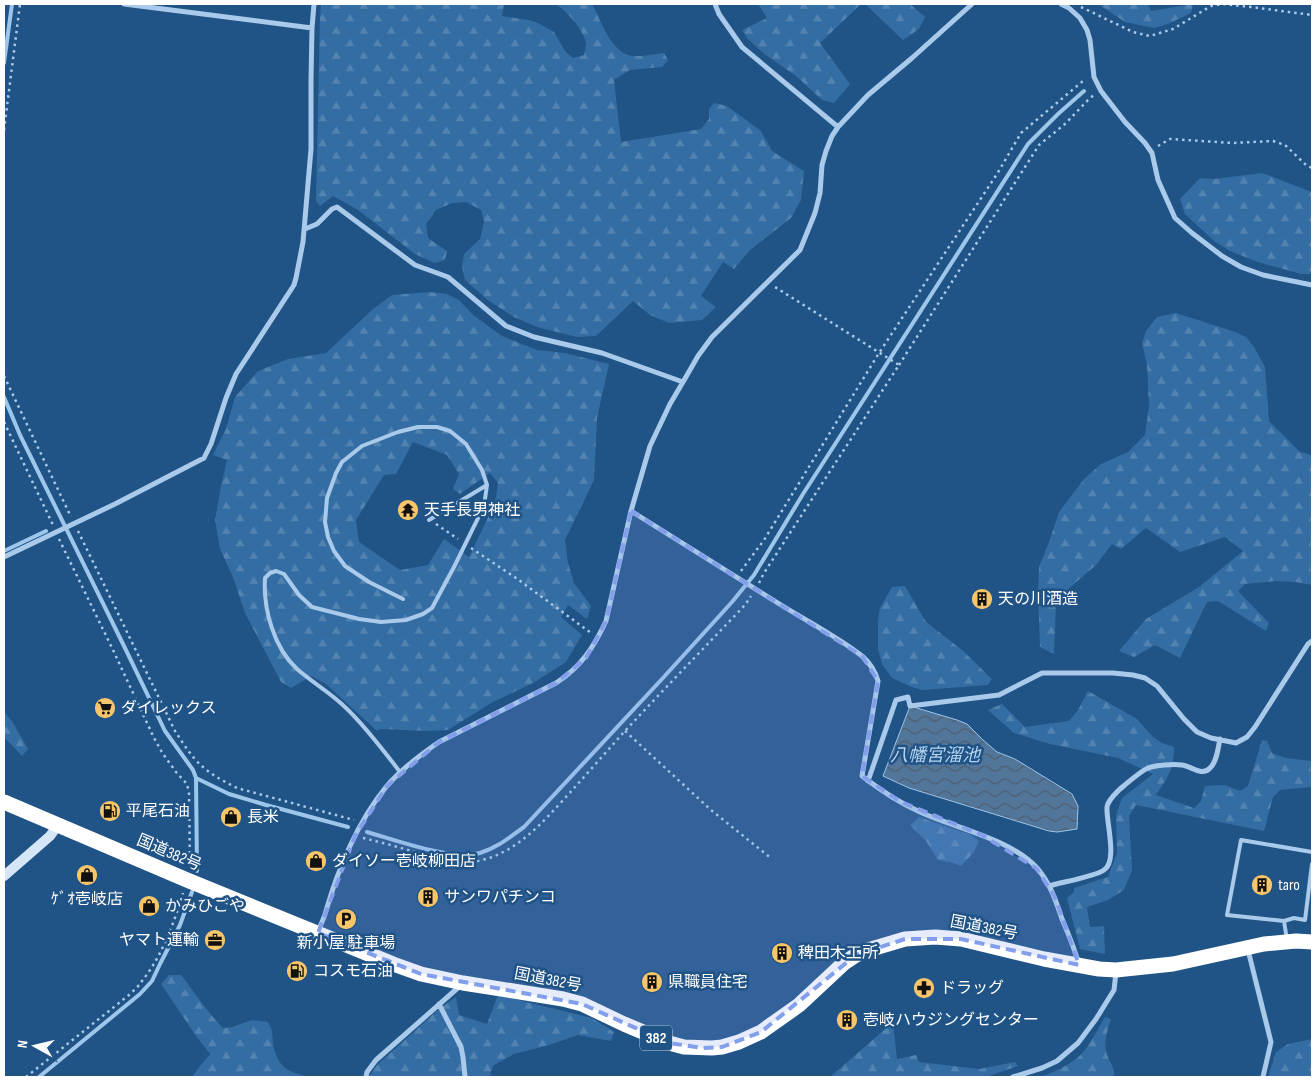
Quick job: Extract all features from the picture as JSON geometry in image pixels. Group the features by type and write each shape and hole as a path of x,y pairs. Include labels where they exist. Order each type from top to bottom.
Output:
{"highway":[{"name":"国道382号","path":"4,802 187,880 422,974 582,1004 669,1043 684,1047 712,1048 730,1044 761,1032 799,1005 844,963 856,955 904,939 946,937 960,939 1044,959 1099,969 1116,970 1173,964 1264,944 1312,942"}],"street":[{"path":"124,4 312,28"},
{"path":"4,557 124,500 204,458 211,444 236,374 294,285 296,278 305,228 311,148 314,4"},
{"path":"715,4 719,14 742,47 838,126"},
{"path":"318,933 330,896 362,822 387,786 400,772 439,742 567,676 586,658 606,620 631,511 650,446 670,404 698,356 712,337 800,250 815,213 826,151 838,126 868,95 972,4"},
{"path":"1061,4 1080,18 1087,30 1094,77 1101,92 1152,153 1158,180 1175,218 1222,256 1241,267 1312,285"},
{"path":"305,228 317,224 337,207 415,265 448,277 506,326 534,337 602,353 683,382"},
{"path":"631,511 815,625 862,656 871,665 878,681 862,776 884,792 920,812 982,835 1007,847 1022,856 1036,868 1055,898 1079,965"},
{"path":"868,781 896,700 908,697 910,706 999,695 1042,673 1112,673 1145,678 1157,686 1197,732 1211,738 1236,743 1247,737 1255,727 1308,644 1312,641"},
{"path":"1049,886 1094,875 1104,871 1109,866 1111,848 1107,806 1110,799 1120,789 1147,768 1156,766 1183,765 1202,772 1206,771 1211,768 1216,758 1220,740"},
{"path":"4,876 50,836 58,825"},
{"path":"1248,947 1271,1042 1263,1077"},
{"path":"1013,1077 1042,1068 1057,1060 1078,1043 1114,990 1116,970"},
{"path":"366,1077 367,1072 376,1060 464,982"},
{"path":"440,1004 461,1047 464,1077"}],"lane":[{"path":"400,772 361,723 332,695 297,669 284,654 276,641 268,612 264,587 265,578 270,573 276,571 284,574 299,595 312,607 359,619 381,622 406,620 423,614 432,608 484,506 487,485 482,470 466,444 450,431 418,427 398,432 362,446 342,462 327,498 325,522 334,551 345,566 368,582 404,599"},
{"path":"429,520 487,485"},
{"path":"1312,852 1241,840 1227,915 1284,921 1294,918 1305,920 1312,864"},
{"path":"1284,921 1288,942"}],"path":[{"path":"4,130 20,4"},
{"path":"1075,4 1133,32 1150,36 1173,29 1211,6 1222,4 1251,6 1312,15"},
{"path":"739,578 878,353 997,174 1021,133 1083,81 1094,77"},
{"path":"355,836 452,861 480,861 496,856 514,845 554,810 625,731 745,605 754,588 899,365 1039,144 1065,124 1089,99 1101,92"},
{"path":"1152,153 1162,143 1170,139 1232,143 1273,141 1285,145 1306,166 1312,168"},
{"path":"768,282 899,365"},
{"path":"4,376 72,524 175,732 193,757 205,769 237,788 362,822"},
{"path":"4,422 58,531 154,738 163,754 187,784 189,793 190,873 175,918 153,965 129,995 26,1077"},
{"path":"436,524 516,578 598,638"},
{"path":"625,731 711,810 772,859"}],"highlighted area":[{"path":"631,511 862,656 878,681 862,776 901,802 982,835 1036,868 1055,897 1079,965 961,939 905,939 856,955 761,1032 722,1047 703,1048 669,1043 582,1004 421,974 318,933 355,836 387,786 439,742 556,683 586,658 606,621"}],"green space":[{"path":"321,4 504,4 502,16 529,20 554,32 565,51 573,58 584,55 585,38 574,21 556,4 592,4 611,40 621,51 635,56 664,53 668,60 662,67 630,70 614,80 621,142 701,129 709,119 709,109 714,103 727,106 761,131 772,151 804,171 801,200 791,218 750,250 734,269 723,262 701,296 716,307 702,320 669,323 650,315 633,301 596,336 577,337 537,327 514,317 489,301 465,280 462,267 464,254 480,239 484,222 481,210 466,202 452,203 436,210 426,224 428,238 447,251 445,260 435,263 415,254 358,210 333,196 320,206 316,201"},
{"path":"758,4 861,4 820,43 850,84 834,103 822,100 796,76 763,53 748,39 742,30 767,18"},
{"path":"865,4 910,4 925,17 919,29 903,40"},
{"path":"1098,4 1148,4 1151,11 1193,4 1191,13 1168,24 1154,28 1125,22"},
{"path":"1262,173 1312,192 1312,274 1301,274 1258,262 1230,251 1214,241 1185,214 1180,199 1200,178 1214,179"},
{"path":"430,292 447,294 459,300 473,315 502,336 537,350 565,353 609,364 597,418 594,480 565,540 568,563 574,583 591,606 587,619 568,605 561,617 582,635 566,662 533,683 491,703 448,730 380,729 377,731 326,684 311,676 291,688 281,682 245,613 233,577 220,549 215,520 227,460 213,455 226,429 235,397 258,371 288,359 326,353 373,309 392,295","holes":["413,442 447,455 459,474 453,489 460,494 490,473 498,483 495,503 469,557 444,539 428,565 400,570 359,542 356,520 384,475 396,474"]},
{"path":"1176,313 1246,337 1265,367 1269,421 1300,452 1312,455 1312,585 1276,581 1245,584 1238,591 1269,623 1266,631 1218,601 1207,602 1180,658 1155,645 1134,657 1119,651 1146,619 1199,587 1243,551 1225,537 1180,552 1146,528 1121,549 1112,544 1096,565 1059,597 1056,605 1054,654 1040,647 1039,567 1059,512 1084,479 1101,464 1128,452 1145,435 1149,406 1147,365 1142,343 1146,331 1157,317"},
{"path":"905,586 926,622 962,650 992,679 988,685 922,690 892,678 882,664 878,649 878,621 880,608 892,587"},
{"path":"1088,691 1137,719 1153,737 1162,743 1174,747 1170,771 1156,795 1194,808 1201,801 1205,786 1225,785 1240,791 1248,786 1262,740 1267,741 1272,753 1286,758 1312,761 1312,787 1280,790 1273,797 1264,831 1136,805 1129,816 1132,870 1124,890 1108,900 1087,907 1090,927 1104,926 1105,954 1080,949 1067,898 1074,892 1074,888 1108,877 1117,853 1116,815 1122,798 1153,774 1118,758 1050,744 1014,733 988,710 1002,704 1025,727 1069,721 1078,710"},
{"path":"4,712 12,721 28,749 22,756 4,737"},
{"path":"919,817 971,835 979,841 974,852 961,866 938,860 926,841 910,825"},
{"path":"169,975 181,975 206,1009 223,1028 252,1020 268,1022 279,1062 291,1071 309,1077 192,1077 210,1054 161,984"},
{"path":"498,995 592,1018 614,1032 611,1041 578,1035 514,1054 494,1065 490,1073 492,1077 369,1077 377,1065 438,1010 456,997 459,1015 487,1024"},
{"path":"1105,1017 1111,1019 1106,1046 1107,1054 1114,1070 1114,1077 1041,1077 1068,1064 1081,1055"},
{"path":"893,1022 897,1059 916,1055 919,1062 979,1069 1015,1062 1018,1066 986,1077 830,1077"},
{"path":"1312,1039 1312,1077 1268,1077 1276,1052 1288,1044"}],"water":[{"name":"八幡宮溜池","path":"910,706 967,724 997,752 1015,759 1072,794 1078,806 1077,829 1057,832 1049,831 909,788 883,776"}],"waterway":[{"path":"4,63 12,4"},
{"path":"367,832 440,852 468,855 492,848 524,827 662,679 754,575 803,494 1028,144 1084,91"},
{"path":"4,397 20,435 165,731 193,770 196,778 197,871"},
{"path":"4,551 46,531"},
{"path":"196,778 229,794 348,827"},
{"path":"39,1077 140,994 152,981 180,925 192,892"}],"place":[{"name":"天手長男神社","path":"408,510"},
{"name":"天の川酒造","path":"982,599"},
{"name":"ダイレックス","path":"105,708"},
{"name":"平尾石油","path":"110,811"},
{"name":"長米","path":"231,817"},
{"name":"ダイソー壱岐柳田店","path":"316,861"},
{"name":"ｹﾞｵ壱岐店","path":"87,875"},
{"name":"taro","path":"1262,885"},
{"name":"サンワパチンコ","path":"428,897"},
{"name":"かみひごや","path":"149,906"},
{"name":"新小屋 駐車場","path":"346,919"},
{"name":"ヤマト運輸","path":"215,940"},
{"name":"稗田木工所","path":"782,953"},
{"name":"コスモ石油","path":"297,971"},
{"name":"県職員住宅","path":"652,982"},
{"name":"ドラッグ","path":"924,988"},
{"name":"壱岐ハウジングセンター","path":"847,1020"}]}
